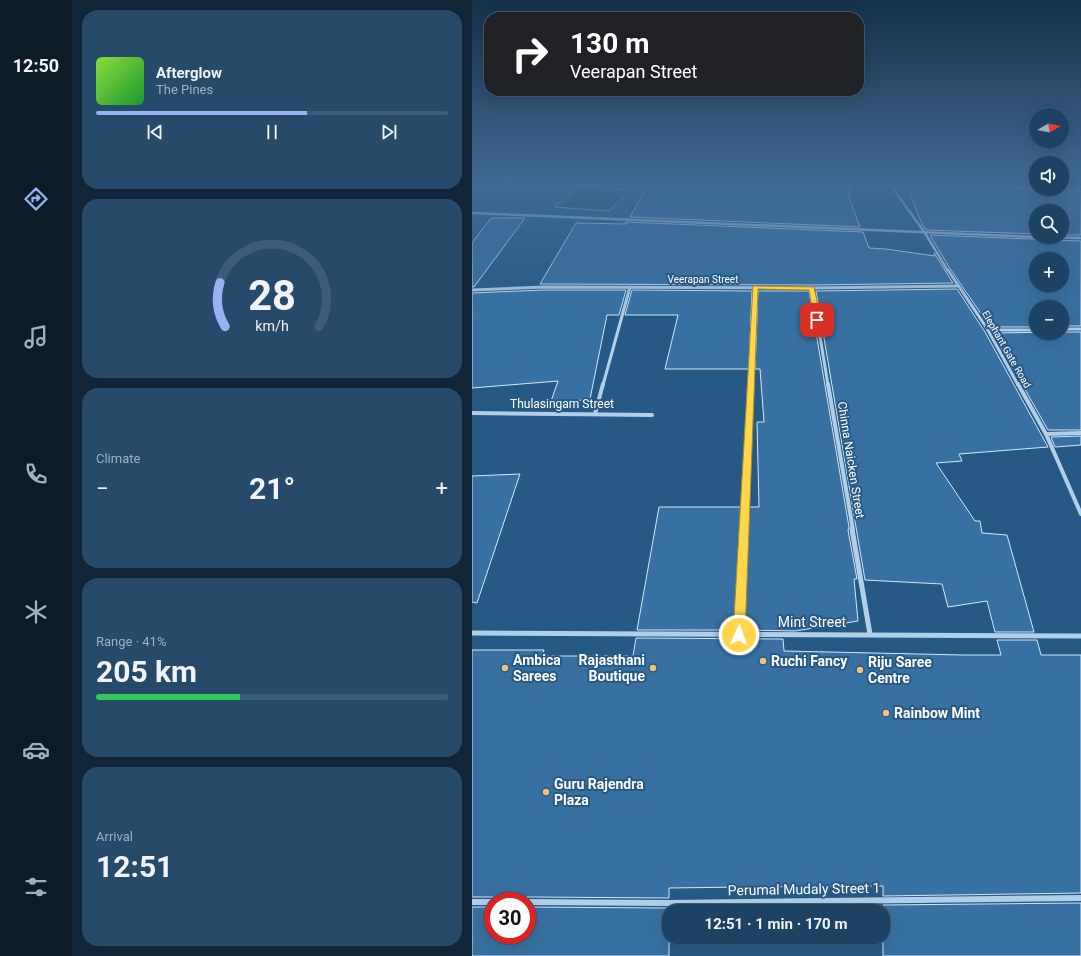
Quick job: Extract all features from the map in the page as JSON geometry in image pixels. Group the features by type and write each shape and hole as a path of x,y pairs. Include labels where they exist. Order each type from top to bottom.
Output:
{"street":[{"path":"803,228 1029,237"},
{"name":"Elephant Gate Road","path":"921,228 957,286 988,330 1046,434 1081,514"},
{"path":"1069,238 1081,238"},
{"name":"Veerapan Street","path":"472,290 544,287 812,288 957,286"},
{"path":"595,414 630,287"},
{"path":"739,635 755,287"},
{"name":"Chinna Naicken Street","path":"812,288 870,634"},
{"path":"1069,330 1081,329"},
{"path":"988,330 1029,330"},
{"name":"Thulasingam Street","path":"472,413 652,415"},
{"path":"1046,434 1081,433"},
{"name":"Mint Street","path":"472,633 1081,636"},
{"name":"Perumal Mudaly Street 1","path":"536,902 669,903 1081,898"},
{"path":"472,902 484,902"}],"building":[{"path":"484,228 518,228 474,287 472,287 472,243"},
{"path":"573,228 759,228 863,232 869,248 935,256 934,253 953,283 812,285 540,284"},
{"path":"924,228 1029,228 1029,234 926,230"},
{"path":"1069,228 1081,228 1081,235 1069,235"},
{"path":"930,235 1029,239 1029,244 1069,244 1069,241 1081,241 1081,326 1069,326 1069,300 1029,300 1029,327 990,327 949,267"},
{"path":"957,289 985,332 1048,447 959,454 962,461 936,463 975,521 980,521 982,533 1007,535 1034,632 995,632 987,601 948,607 942,584 865,580 816,291"},
{"path":"544,290 626,290 619,315 607,315 590,399 550,404 558,381 472,388 472,293"},
{"path":"632,290 752,291 749,369 665,369 678,315 625,315"},
{"path":"758,291 809,291 857,579 854,579 858,621 795,631 743,630 749,507 759,507 757,422 764,422 760,369 755,369"},
{"path":"1069,332 1081,332 1081,430 1048,430 993,333 1029,333 1029,340 1069,340"},
{"path":"1081,436 1081,445 1055,447 1051,437"},
{"path":"520,474 477,603 472,602 472,476"},
{"path":"659,507 742,507 735,630 637,630"},
{"path":"636,638 783,639 784,651 963,655 1001,655 997,640 1037,640 1041,655 1081,655 1081,893 883,896 883,886 669,888 669,898 536,897 536,892 484,892 484,897 472,897 472,650 544,650 542,656 633,656"},
{"path":"1081,903 1081,956 883,956 883,944 890,944 890,905"},
{"path":"472,907 484,907 484,944 536,944 536,907 662,908 662,944 669,944 669,956 472,956"}],"place":[{"name":"Ruchi Fancy","path":"763,661"},
{"name":"Ambica Sarees","path":"505,668"},
{"name":"Rajasthani Boutique","path":"653,668"},
{"name":"Riju Saree Centre","path":"860,670"},
{"name":"Rainbow Mint","path":"886,713"},
{"name":"Guru Rajendra Plaza","path":"546,792"}],"route":[{"path":"739,635 755,287 812,288 817,320"}]}
